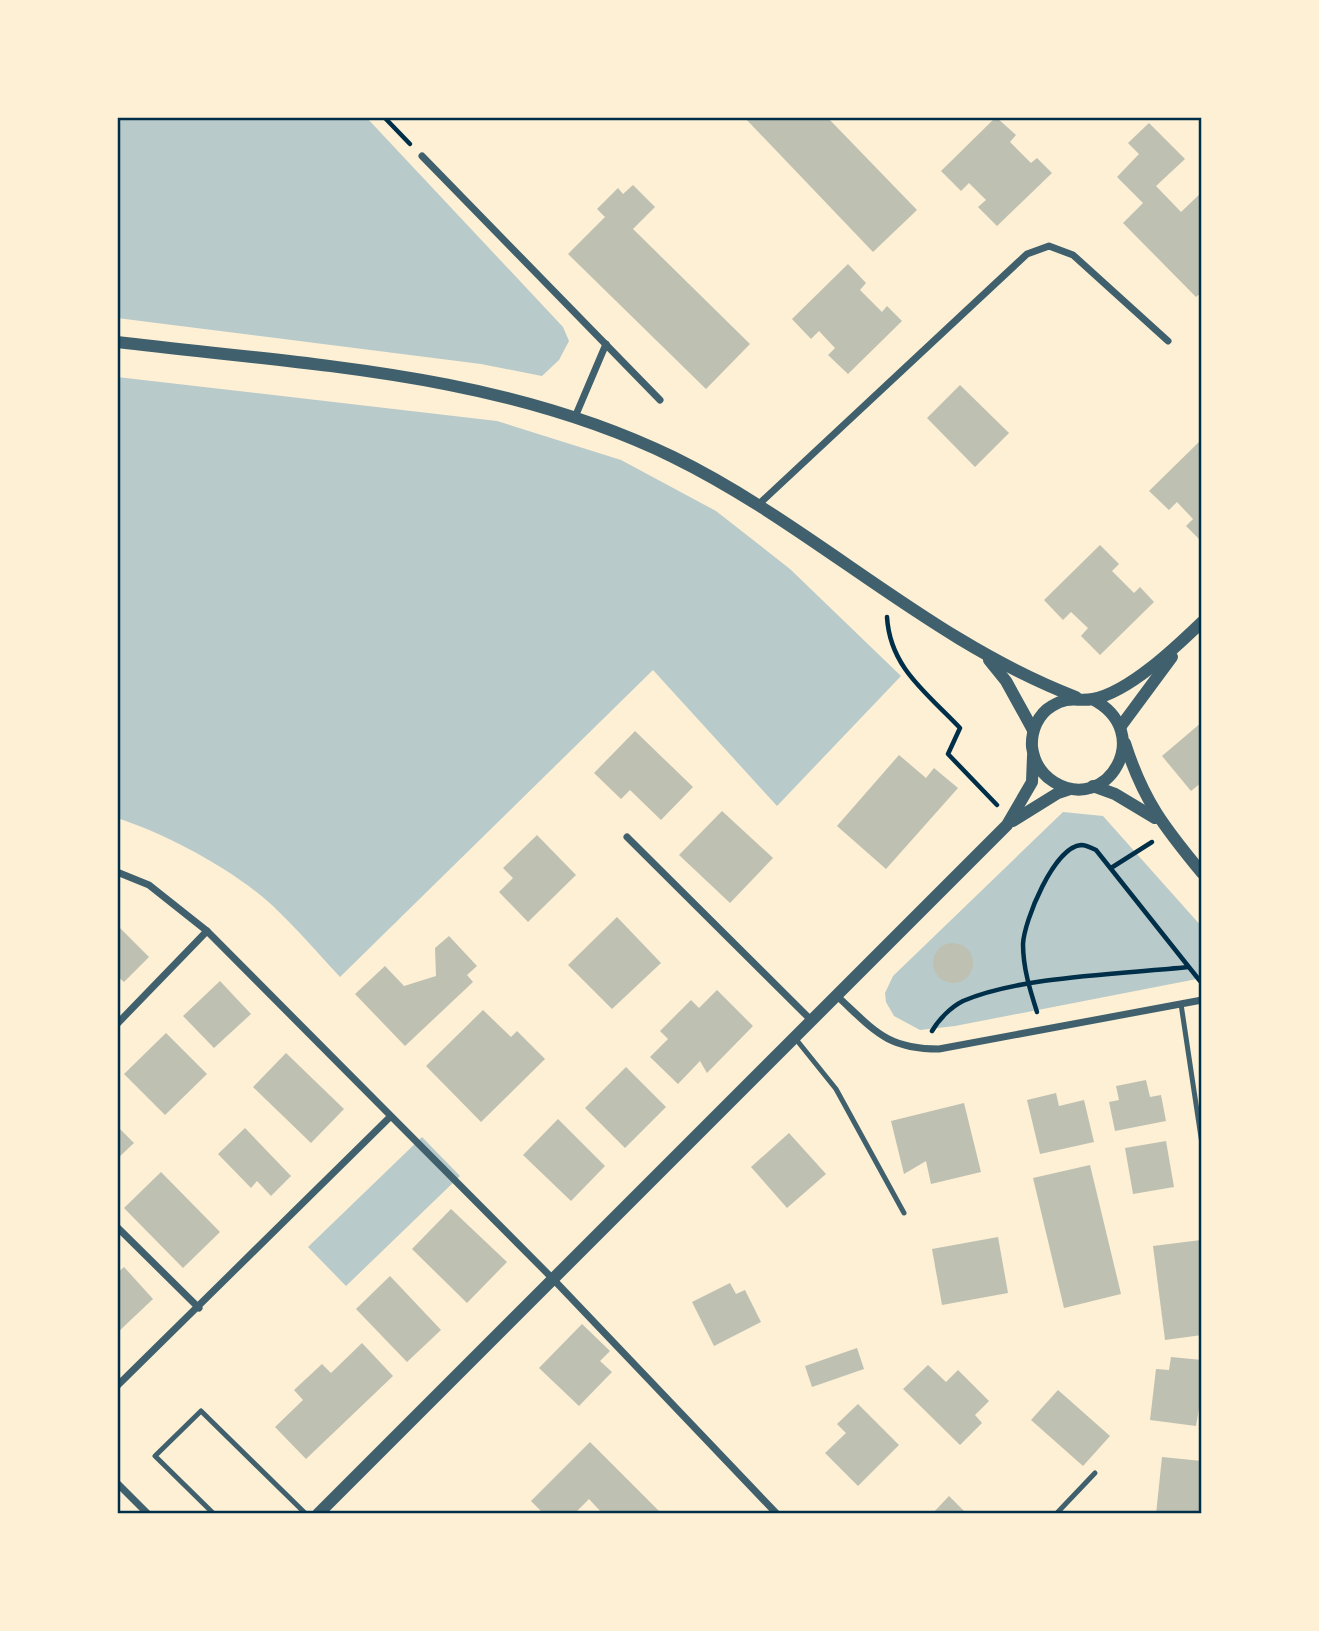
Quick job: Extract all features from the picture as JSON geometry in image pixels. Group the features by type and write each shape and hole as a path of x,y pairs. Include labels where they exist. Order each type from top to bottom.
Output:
{"street":[{"path":"422,156 660,400"},
{"path":"758,505 1027,254 1049,246 1073,254 1168,341"},
{"path":"117,342 447,383 503,394 575,417 674,457 758,505 984,655 1076,697 1092,699 1106,706 1122,733 1139,784 1158,820 1202,873"},
{"path":"575,417 606,345"},
{"path":"1092,699 1136,678 1202,622"},
{"path":"1009,822 1058,793 1093,786 1111,776 1119,765 1122,733 1189,635"},
{"path":"318,1514 1009,822 1032,782 1033,730 1006,681 984,655"},
{"path":"1033,730 1048,708 1076,697"},
{"path":"1033,756 1048,778 1073,789"},
{"path":"1093,786 1115,794 1158,820"},
{"path":"627,837 812,1021"},
{"path":"117,872 149,885 207,932 553,1279 777,1514"},
{"path":"117,1024 207,932"},
{"path":"838,996 878,1034 895,1044 923,1049 939,1049 1202,1000"},
{"path":"117,1386 390,1117"},
{"path":"117,1227 199,1308"},
{"path":"117,1483 148,1514"}],"lane":[{"path":"1181,1004 1202,1144"},
{"path":"795,1038 836,1089 904,1213"},
{"path":"215,1514 155,1457 201,1410 306,1514"},
{"path":"1056,1514 1095,1473"}],"path":[{"path":"384,117 422,156"},
{"path":"885,589 892,649 903,668 960,728 948,754 1009,822"},
{"path":"1111,869 1167,832"},
{"path":"1042,1030 1028,985 1023,942 1029,916 1048,876 1071,849 1081,845 1096,849 1202,984"},
{"path":"923,1049 933,1028 960,1003 987,993 1028,985 1189,967"}],"shaded area":[{"path":"117,117 366,117 563,327 569,341 559,360 542,376 481,364 117,318"},
{"path":"117,377 497,421 621,460 716,511 790,569 901,676 777,806 653,670 340,977 273,906 239,879 178,843 117,818"},
{"path":"1063,812 1103,816 1202,927 1202,978 955,1026 920,1030 894,1016 886,1002 885,993 893,976"},
{"path":"422,1137 460,1176 346,1286 308,1247"}],"building":[{"path":"744,117 827,117 917,210 873,252"},
{"path":"996,117 1016,135 1010,142 1031,163 1037,158 1052,173 997,226 978,207 986,200 969,183 961,191 941,171"},
{"path":"1149,123 1185,159 1156,186 1181,212 1202,192 1202,292 1196,297 1123,223 1143,203 1117,177 1139,154 1128,143"},
{"path":"633,185 655,207 633,229 750,344 706,389 568,254 605,217 597,209 618,188 623,194"},
{"path":"848,264 866,283 860,290 882,312 887,306 902,321 848,374 828,355 835,348 819,331 811,339 792,319"},
{"path":"960,385 1009,433 975,467 927,418"},
{"path":"1202,439 1202,542 1186,526 1193,519 1177,502 1169,510 1149,491"},
{"path":"1100,545 1119,564 1112,571 1134,593 1140,587 1154,602 1100,655 1081,636 1088,628 1071,612 1063,620 1044,600"},
{"path":"1202,722 1202,782 1191,791 1162,756"},
{"path":"635,731 693,787 661,820 630,790 621,799 594,773"},
{"path":"899,755 926,778 934,768 958,788 886,869 837,826"},
{"path":"722,811 773,858 730,903 679,855"},
{"path":"537,835 576,875 528,922 499,892 513,878 503,868"},
{"path":"617,917 661,963 612,1009 568,965"},
{"path":"117,925 149,957 124,982 117,976"},
{"path":"449,936 477,966 467,975 473,982 405,1046 355,994 385,966 404,986 436,976 435,948"},
{"path":"953,943 961,944 967,949 972,955 972,971 967,977 961,982 953,983 945,982 939,977 934,971 933,963 934,955 939,949 945,944"},
{"path":"220,981 251,1014 214,1048 183,1016"},
{"path":"717,990 753,1026 707,1073 700,1061 678,1084 650,1057 668,1039 660,1031 691,1000 699,1008"},
{"path":"483,1010 511,1037 517,1031 545,1059 481,1122 426,1066"},
{"path":"166,1033 207,1074 165,1115 124,1074"},
{"path":"286,1053 344,1109 311,1143 253,1087"},
{"path":"626,1067 666,1107 625,1148 585,1108"},
{"path":"1146,1080 1150,1097 1161,1095 1166,1121 1115,1131 1109,1102 1119,1100 1116,1086"},
{"path":"1056,1093 1059,1106 1084,1100 1094,1142 1040,1154 1027,1100"},
{"path":"964,1103 981,1172 931,1184 926,1161 904,1174 891,1121"},
{"path":"558,1119 605,1166 571,1201 523,1155"},
{"path":"117,1126 134,1143 117,1159"},
{"path":"245,1128 291,1176 271,1196 257,1181 251,1188 218,1154"},
{"path":"789,1133 826,1174 787,1208 751,1167"},
{"path":"1166,1141 1174,1187 1133,1194 1125,1148"},
{"path":"1090,1165 1121,1294 1064,1308 1033,1178"},
{"path":"161,1172 220,1232 183,1268 124,1208"},
{"path":"451,1209 507,1262 467,1303 412,1249"},
{"path":"998,1237 1008,1293 942,1305 932,1249"},
{"path":"1201,1240 1202,1335 1165,1340 1153,1246"},
{"path":"124,1267 153,1299 117,1333 117,1273"},
{"path":"390,1276 441,1330 407,1362 356,1309"},
{"path":"730,1283 736,1294 745,1290 761,1322 714,1346 692,1302"},
{"path":"582,1324 610,1351 600,1361 612,1372 579,1406 539,1368"},
{"path":"362,1343 393,1376 306,1459 275,1427 303,1400 294,1390 322,1364 331,1373"},
{"path":"857,1348 864,1369 812,1387 805,1366"},
{"path":"1171,1357 1202,1360 1202,1409 1199,1408 1196,1426 1150,1420 1156,1369 1169,1370"},
{"path":"928,1365 946,1382 958,1370 989,1401 975,1415 982,1423 960,1445 903,1389"},
{"path":"1058,1390 1110,1436 1083,1466 1031,1420"},
{"path":"858,1404 899,1445 858,1486 825,1453 846,1433 837,1424"},
{"path":"590,1442 662,1514 603,1514 589,1499 574,1514 544,1514 531,1501"},
{"path":"1162,1457 1202,1461 1202,1514 1156,1514"},
{"path":"949,1496 967,1514 932,1514"}]}
